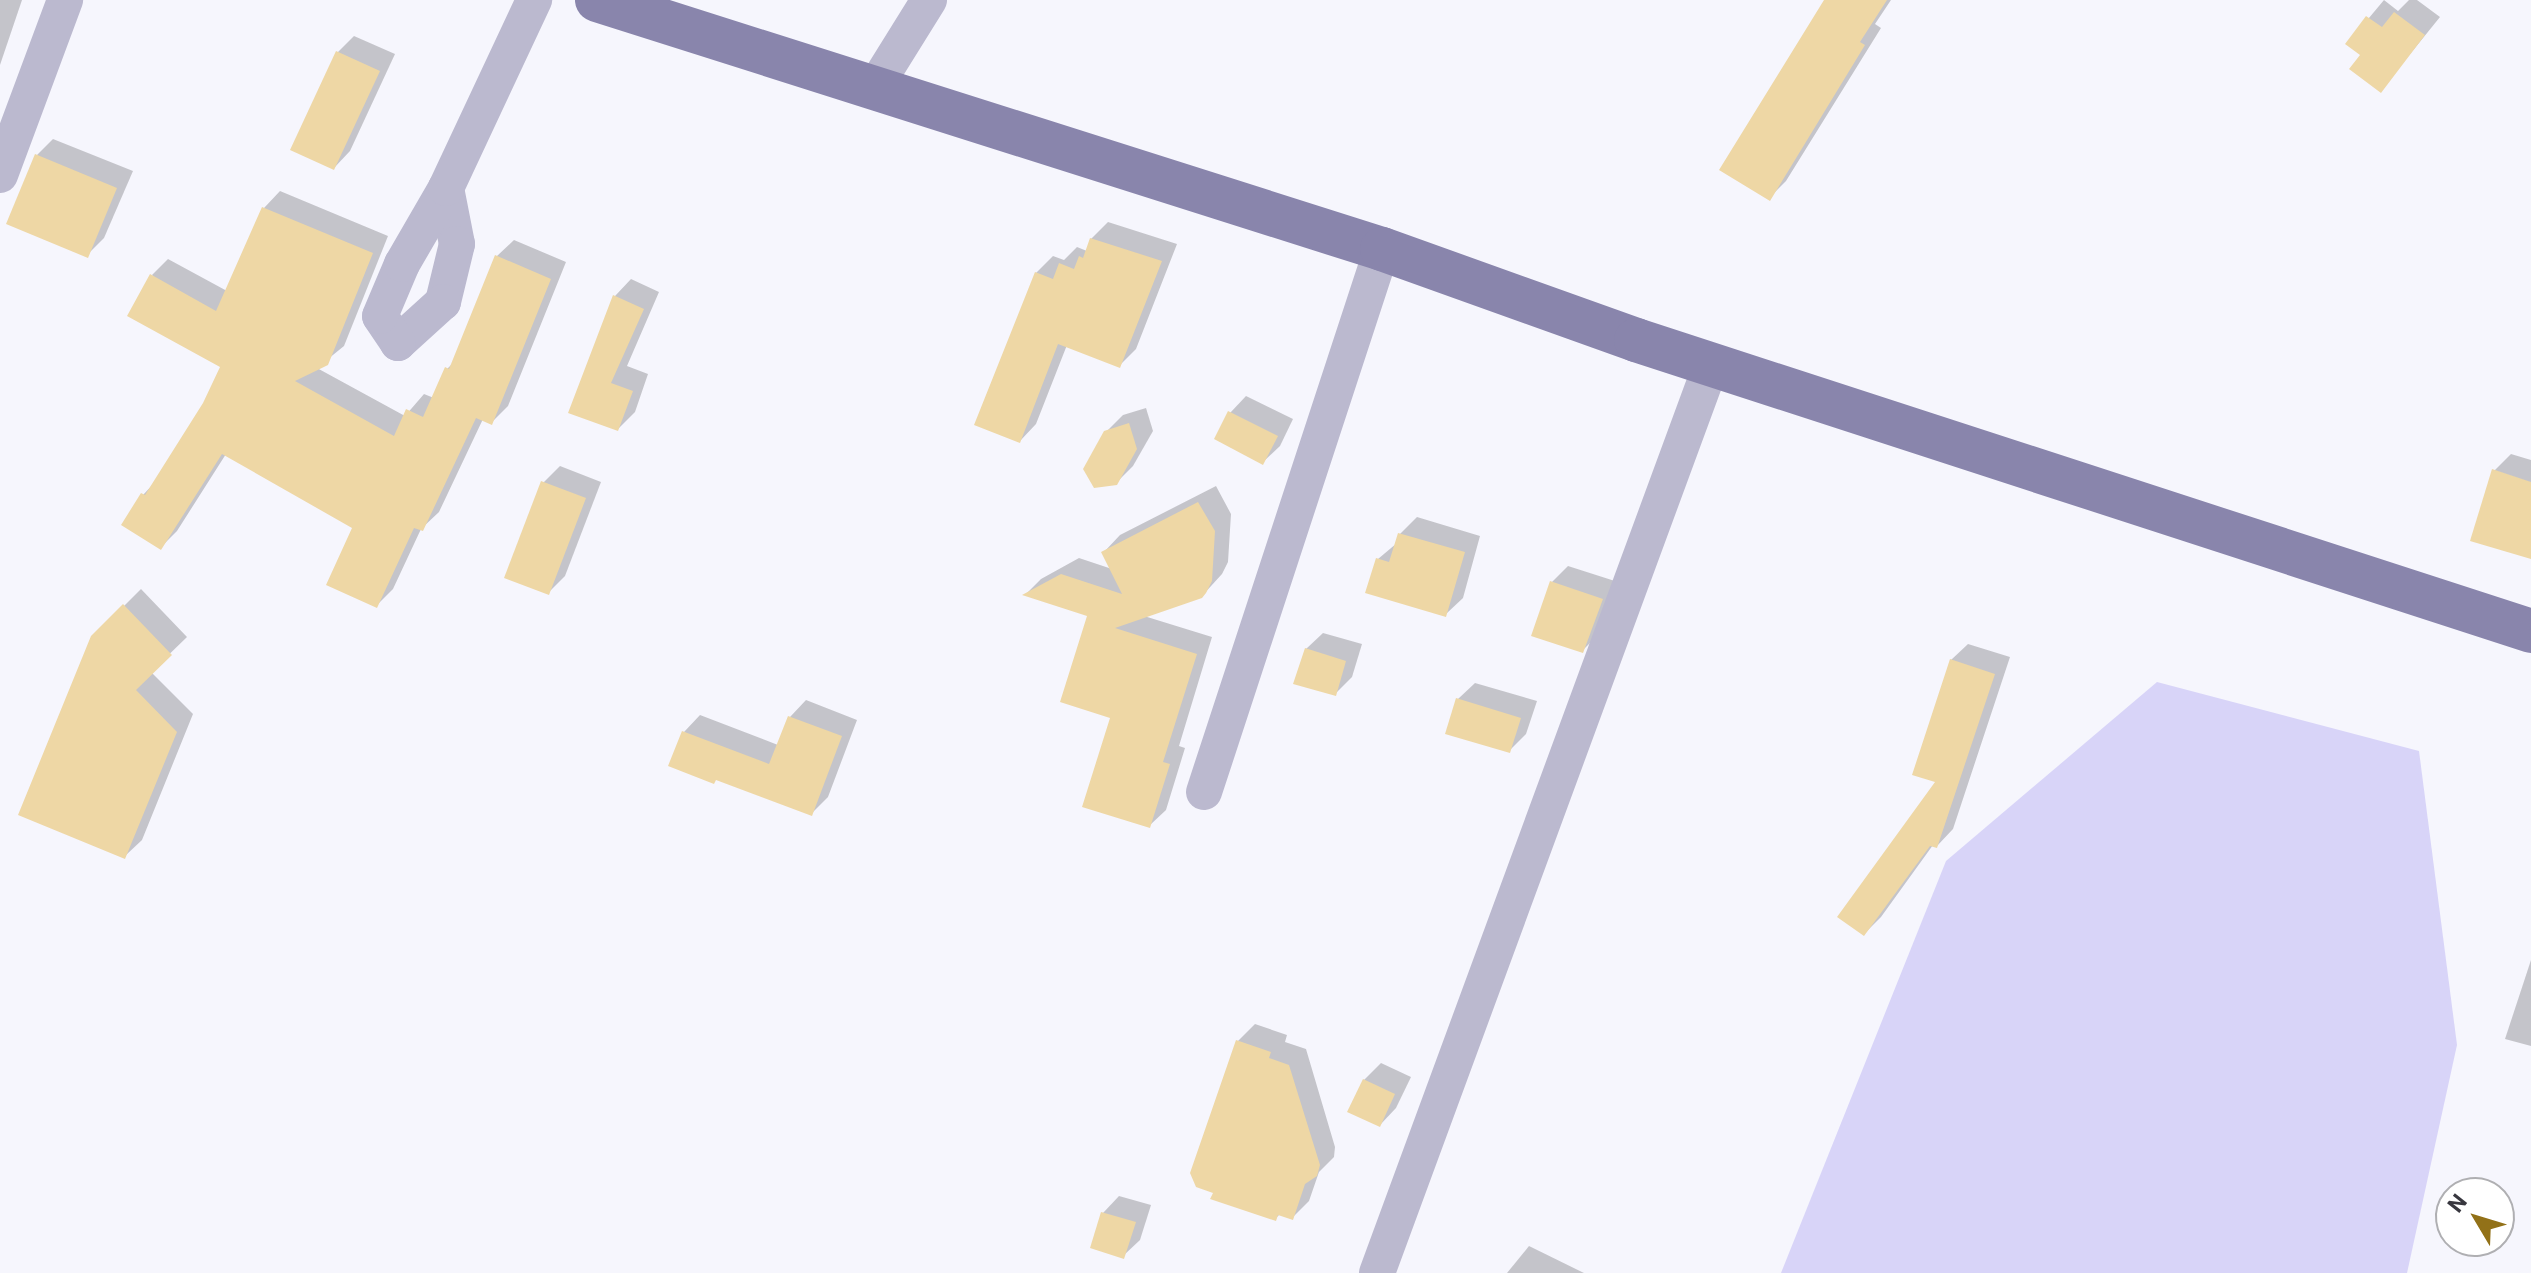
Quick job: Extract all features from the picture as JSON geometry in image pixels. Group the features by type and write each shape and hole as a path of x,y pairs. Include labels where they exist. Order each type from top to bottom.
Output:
{"main road":[{"path":"597,0 1382,249 1711,365 2531,630"}],"street":[{"path":"0,175 65,0"},
{"path":"446,188 534,0"},
{"path":"873,90 929,0"},
{"path":"1204,792 1382,249"},
{"path":"1377,1273 1711,365"}],"shaded area":[{"path":"2157,682 2419,751 2457,1045 2407,1273 1781,1273 1946,861"}],"building":[{"path":"1824,0 1887,0 1860,42 1865,45 1770,201 1719,170"},
{"path":"2394,12 2425,35 2381,93 2349,69 2360,55 2345,44 2366,16 2382,27"},
{"path":"336,51 380,71 334,170 290,150"},
{"path":"35,154 117,188 88,258 6,224"},
{"path":"262,207 373,253 328,365 295,381 394,436 406,409 423,417 445,367 449,369 495,255 551,279 492,425 476,418 423,531 414,528 377,608 326,585 352,528 222,454 161,550 121,525 141,493 145,495 203,403 220,367 127,316 150,274 216,311"},
{"path":"1090,238 1162,261 1120,368 1058,344 1020,443 974,425 1035,272 1053,279 1059,263 1074,269 1079,256 1083,258"},
{"path":"613,295 644,309 611,383 633,391 618,431 568,413"},
{"path":"1228,411 1278,436 1263,465 1214,439"},
{"path":"1129,423 1137,449 1117,485 1094,488 1083,469 1104,431"},
{"path":"2492,469 2531,482 2531,559 2470,541"},
{"path":"541,481 586,498 549,595 504,578"},
{"path":"1198,502 1215,531 1212,581 1206,593 1202,598 1115,628 1197,654 1163,762 1170,764 1150,828 1082,807 1110,718 1060,702 1087,616 1022,595 1061,574 1122,594 1101,552"},
{"path":"1398,533 1465,552 1446,617 1365,593 1376,558 1389,562"},
{"path":"1550,581 1603,599 1583,653 1531,636"},
{"path":"123,604 172,655 136,690 177,732 125,859 18,815 91,636"},
{"path":"1305,648 1346,661 1336,696 1293,684"},
{"path":"1950,659 1995,674 1937,848 1930,846 1864,936 1837,917 1935,782 1912,775"},
{"path":"1456,698 1521,718 1510,753 1445,734"},
{"path":"788,716 842,736 812,816 716,780 714,784 668,766 682,731 769,764"},
{"path":"1236,1040 1271,1052 1269,1058 1289,1065 1320,1165 1317,1176 1305,1184 1293,1220 1278,1215 1276,1221 1210,1199 1213,1193 1196,1187 1190,1173"},
{"path":"1363,1079 1395,1094 1380,1127 1347,1112"},
{"path":"1101,1212 1136,1222 1124,1259 1090,1248"}]}
